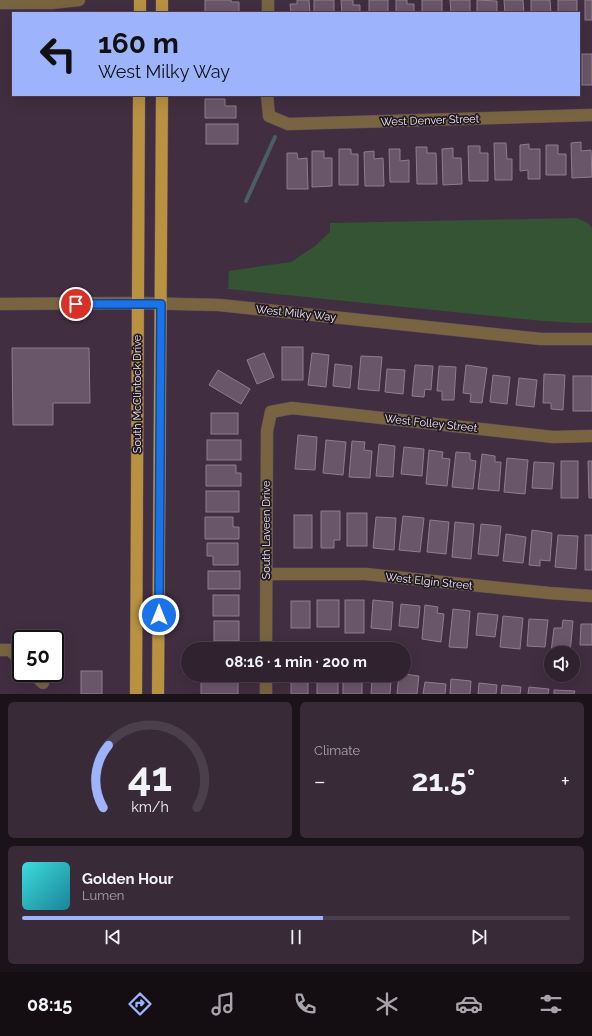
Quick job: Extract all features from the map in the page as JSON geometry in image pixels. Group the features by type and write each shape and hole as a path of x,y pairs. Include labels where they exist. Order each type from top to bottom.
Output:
{"main road":[{"path":"140,0 140,12"},
{"path":"162,0 162,12"},
{"name":"South McClintock Drive","path":"136,694 139,96"},
{"name":"South McClintock Drive","path":"158,694 162,96"}],"street":[{"path":"0,3 52,3 79,0"},
{"path":"268,0 268,12"},
{"name":"West Denver Street","path":"267,96 269,116 288,124 592,115"},
{"name":"West Milky Way","path":"0,304 138,303 219,305 541,338 592,339"},
{"name":"West Folley Street","path":"271,412 292,408 553,437 592,436"},
{"name":"South Laveen Drive","path":"266,642 266,431 271,412"},
{"name":"West Elgin Street","path":"266,574 365,574 592,596"},
{"path":"266,682 266,694"}],"green space":[{"path":"577,218 588,223 592,228 592,323 543,321 228,289 229,271 291,262 315,246 330,232 330,223"}],"building":[{"path":"205,0 231,0 231,2 239,2 239,12 205,12"},
{"path":"297,0 309,0 310,12 291,12 290,4 297,4"},
{"path":"314,0 334,0 334,12 314,12"},
{"path":"341,0 353,0 353,5 360,5 360,12 342,12"},
{"path":"369,0 388,0 388,12 369,12"},
{"path":"396,0 407,0 407,4 414,4 414,12 396,12"},
{"path":"422,0 442,0 442,12 422,12"},
{"path":"450,0 470,0 470,12 451,12"},
{"path":"477,0 497,1 497,12 477,12"},
{"path":"504,0 523,0 524,12 505,12"},
{"path":"531,0 550,0 551,12 531,12"},
{"path":"558,0 577,0 577,12 558,12"},
{"path":"585,0 592,0 592,20 585,20"},
{"path":"582,54 592,54 592,85 582,85"},
{"path":"205,99 225,99 225,106 236,106 236,118 205,118"},
{"path":"206,124 238,124 238,144 206,144"},
{"path":"581,142 581,151 591,150 592,177 572,178 571,143"},
{"path":"494,143 506,143 507,159 512,159 512,180 495,180"},
{"path":"529,144 529,149 540,149 540,179 528,179 528,170 520,171 520,145"},
{"path":"546,145 558,145 558,154 566,154 566,175 546,175"},
{"path":"468,146 480,146 480,153 488,153 488,181 469,181"},
{"path":"416,147 427,147 427,153 436,153 437,184 417,184"},
{"path":"453,148 453,158 461,158 462,184 443,185 442,149"},
{"path":"339,149 351,149 351,154 358,154 358,185 339,185"},
{"path":"389,149 400,149 400,161 409,160 409,182 390,182"},
{"path":"312,151 324,151 324,158 332,158 332,186 312,187"},
{"path":"374,151 374,159 383,158 384,186 365,186 364,152"},
{"path":"287,153 297,153 298,159 307,158 308,189 287,189"},
{"path":"282,347 303,347 303,380 282,380"},
{"path":"12,348 89,348 90,403 53,403 53,425 13,425"},
{"path":"264,353 274,377 257,384 247,360"},
{"path":"312,353 329,355 326,387 308,385"},
{"path":"361,356 382,357 379,391 358,389"},
{"path":"335,364 352,366 350,388 333,386"},
{"path":"415,365 433,366 431,390 425,389 424,397 412,396"},
{"path":"466,365 487,368 482,403 470,402 471,394 463,393"},
{"path":"439,366 456,367 454,400 442,400 442,391 437,391"},
{"path":"387,369 405,370 403,394 385,392"},
{"path":"218,370 250,389 241,404 209,385"},
{"path":"544,374 565,375 563,410 551,409 551,403 543,403"},
{"path":"493,375 510,377 507,404 490,402"},
{"path":"573,376 592,376 592,411 573,411"},
{"path":"519,378 537,380 534,407 516,405"},
{"path":"211,413 238,413 238,434 211,434"},
{"path":"298,435 317,437 315,470 295,469"},
{"path":"207,440 241,440 241,460 207,460"},
{"path":"326,440 346,442 343,475 323,473"},
{"path":"352,441 365,442 364,450 372,451 370,478 349,477"},
{"path":"379,444 395,446 393,477 376,476"},
{"path":"404,447 424,449 422,476 401,474"},
{"path":"429,450 443,452 442,458 450,459 447,486 426,484"},
{"path":"456,452 470,453 470,460 476,461 473,489 452,487"},
{"path":"482,454 495,456 495,462 501,462 499,491 478,489"},
{"path":"507,458 528,460 525,494 504,492"},
{"path":"561,461 578,461 578,498 561,498"},
{"path":"588,461 592,461 592,498 589,498"},
{"path":"534,462 554,463 552,489 532,488"},
{"path":"206,465 236,465 236,473 241,473 241,486 206,486"},
{"path":"206,491 239,491 239,512 206,512"},
{"path":"321,511 340,511 340,540 334,540 334,548 321,548"},
{"path":"347,513 367,513 367,546 347,546"},
{"path":"294,515 312,515 312,548 294,548"},
{"path":"403,516 424,518 420,552 399,550"},
{"path":"205,517 233,517 233,527 239,527 239,539 205,539"},
{"path":"376,517 396,518 394,550 373,548"},
{"path":"430,520 449,522 446,554 427,552"},
{"path":"455,522 474,524 471,559 452,557"},
{"path":"481,524 501,526 498,556 478,554"},
{"path":"532,530 552,533 550,561 540,560 540,566 529,565"},
{"path":"506,534 526,537 523,563 503,561"},
{"path":"558,535 578,536 576,569 555,567"},
{"path":"585,535 592,535 592,570 585,570"},
{"path":"207,543 238,543 238,565 213,565 213,556 207,556"},
{"path":"208,571 240,571 240,589 208,589"},
{"path":"213,595 239,595 239,616 213,616"},
{"path":"317,600 339,600 339,627 317,627"},
{"path":"345,600 364,600 364,633 345,633"},
{"path":"373,600 393,602 391,630 371,628"},
{"path":"291,601 310,601 310,628 291,628"},
{"path":"401,604 420,606 418,628 399,626"},
{"path":"425,605 438,607 437,613 444,614 441,642 422,639"},
{"path":"453,609 470,611 467,648 449,647"},
{"path":"478,613 498,615 495,637 476,635"},
{"path":"503,616 523,618 520,649 500,647"},
{"path":"529,619 548,620 545,646 527,646"},
{"path":"563,620 573,621 571,646 552,646 554,628 562,628"},
{"path":"214,621 239,621 239,641 214,641"},
{"path":"581,624 592,624 592,645 580,645"},
{"path":"81,671 102,671 102,694 81,694"},
{"path":"411,675 419,676 417,694 397,694 398,682 411,682"},
{"path":"451,679 471,681 470,694 450,694"},
{"path":"201,682 238,682 238,694 201,694"},
{"path":"291,682 308,682 308,694 291,694"},
{"path":"317,682 338,682 338,694 317,694"},
{"path":"343,682 362,682 362,694 343,694"},
{"path":"372,682 391,682 390,694 371,694"},
{"path":"425,682 446,684 445,694 423,694"},
{"path":"479,683 497,685 496,694 478,694"},
{"path":"502,685 521,687 520,694 501,694"},
{"path":"529,687 549,689 548,694 528,694"},
{"path":"554,690 575,691 574,694 554,694"}],"waterway":[{"path":"246,201 275,137"}],"route":[{"path":"76,304 161,304 159,615"}]}
